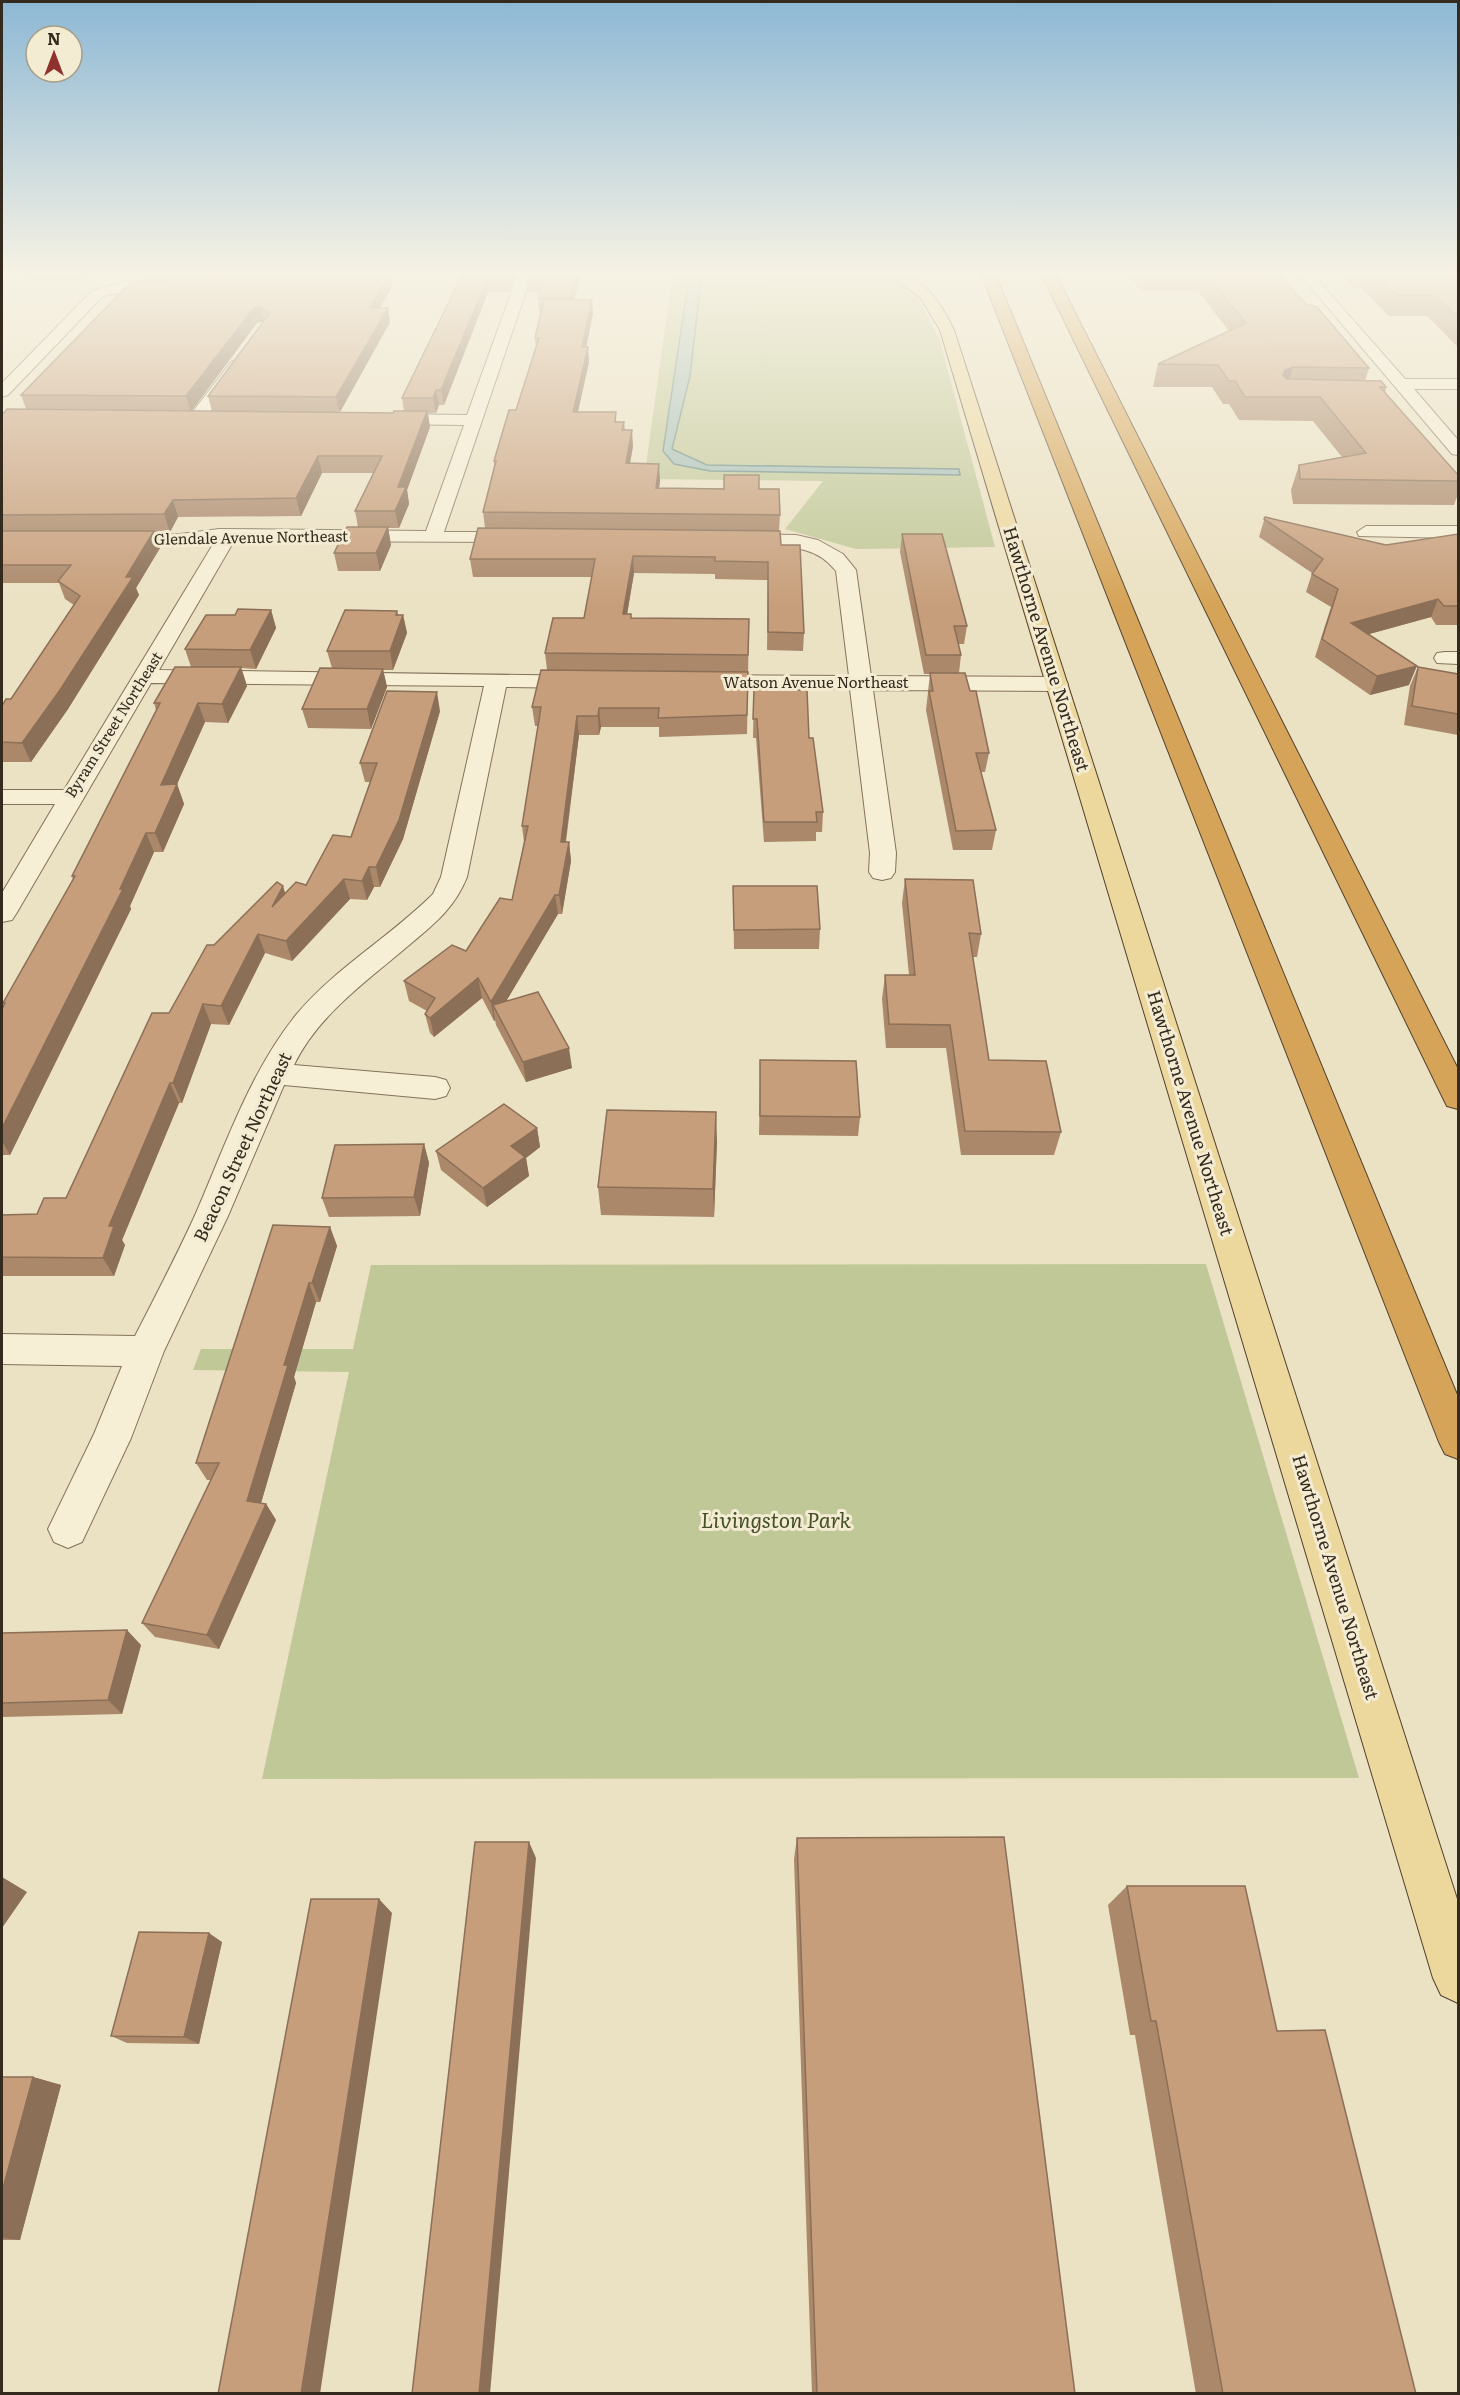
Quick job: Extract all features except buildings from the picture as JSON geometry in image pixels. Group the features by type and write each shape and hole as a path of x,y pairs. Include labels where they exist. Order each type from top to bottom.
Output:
{"highway":[{"path":"1032,383 1458,1442"},
{"path":"1103,383 1458,1098"}],"main road":[{"name":"Hawthorne Avenue Northeast","path":"963,383 1458,1978"}],"street":[{"path":"220,383 192,418 220,418"},
{"path":"433,537 485,383"},
{"path":"1403,384 1458,384"},
{"path":"1403,384 1458,450"},
{"path":"1390,398 1413,398"},
{"path":"371,419 472,420"},
{"path":"1366,532 1458,532"},
{"name":"Glendale Avenue Northeast","path":"97,540 180,540 228,535 537,538"},
{"name":"Byram Street Northeast","path":"2,914 69,797 228,535"},
{"path":"712,539 795,541 824,548 839,559 846,570 883,853 882,872"},
{"path":"144,676 602,682"},
{"name":"Beacon Street Northeast","path":"68,1529 112,1438 146,1351 211,1216 250,1123 286,1050 308,1020 367,964 428,915 445,898 454,877 496,681"},
{"name":"Watson Avenue Northeast","path":"684,682 1056,684"},
{"path":"2,797 69,797"},
{"path":"276,1074 435,1088"},
{"path":"2,1349 146,1351"}],"green space":[{"path":"657,383 951,383 995,547 856,549 785,529 823,481 644,479"},
{"name":"Livingston Park","path":"1206,1264 1359,1778 262,1779 349,1372 193,1370 201,1349 353,1349 371,1265"}],"water":[{"path":"673,383 688,383 672,449 707,465 959,469 960,475 710,471 674,464 663,451"}]}
